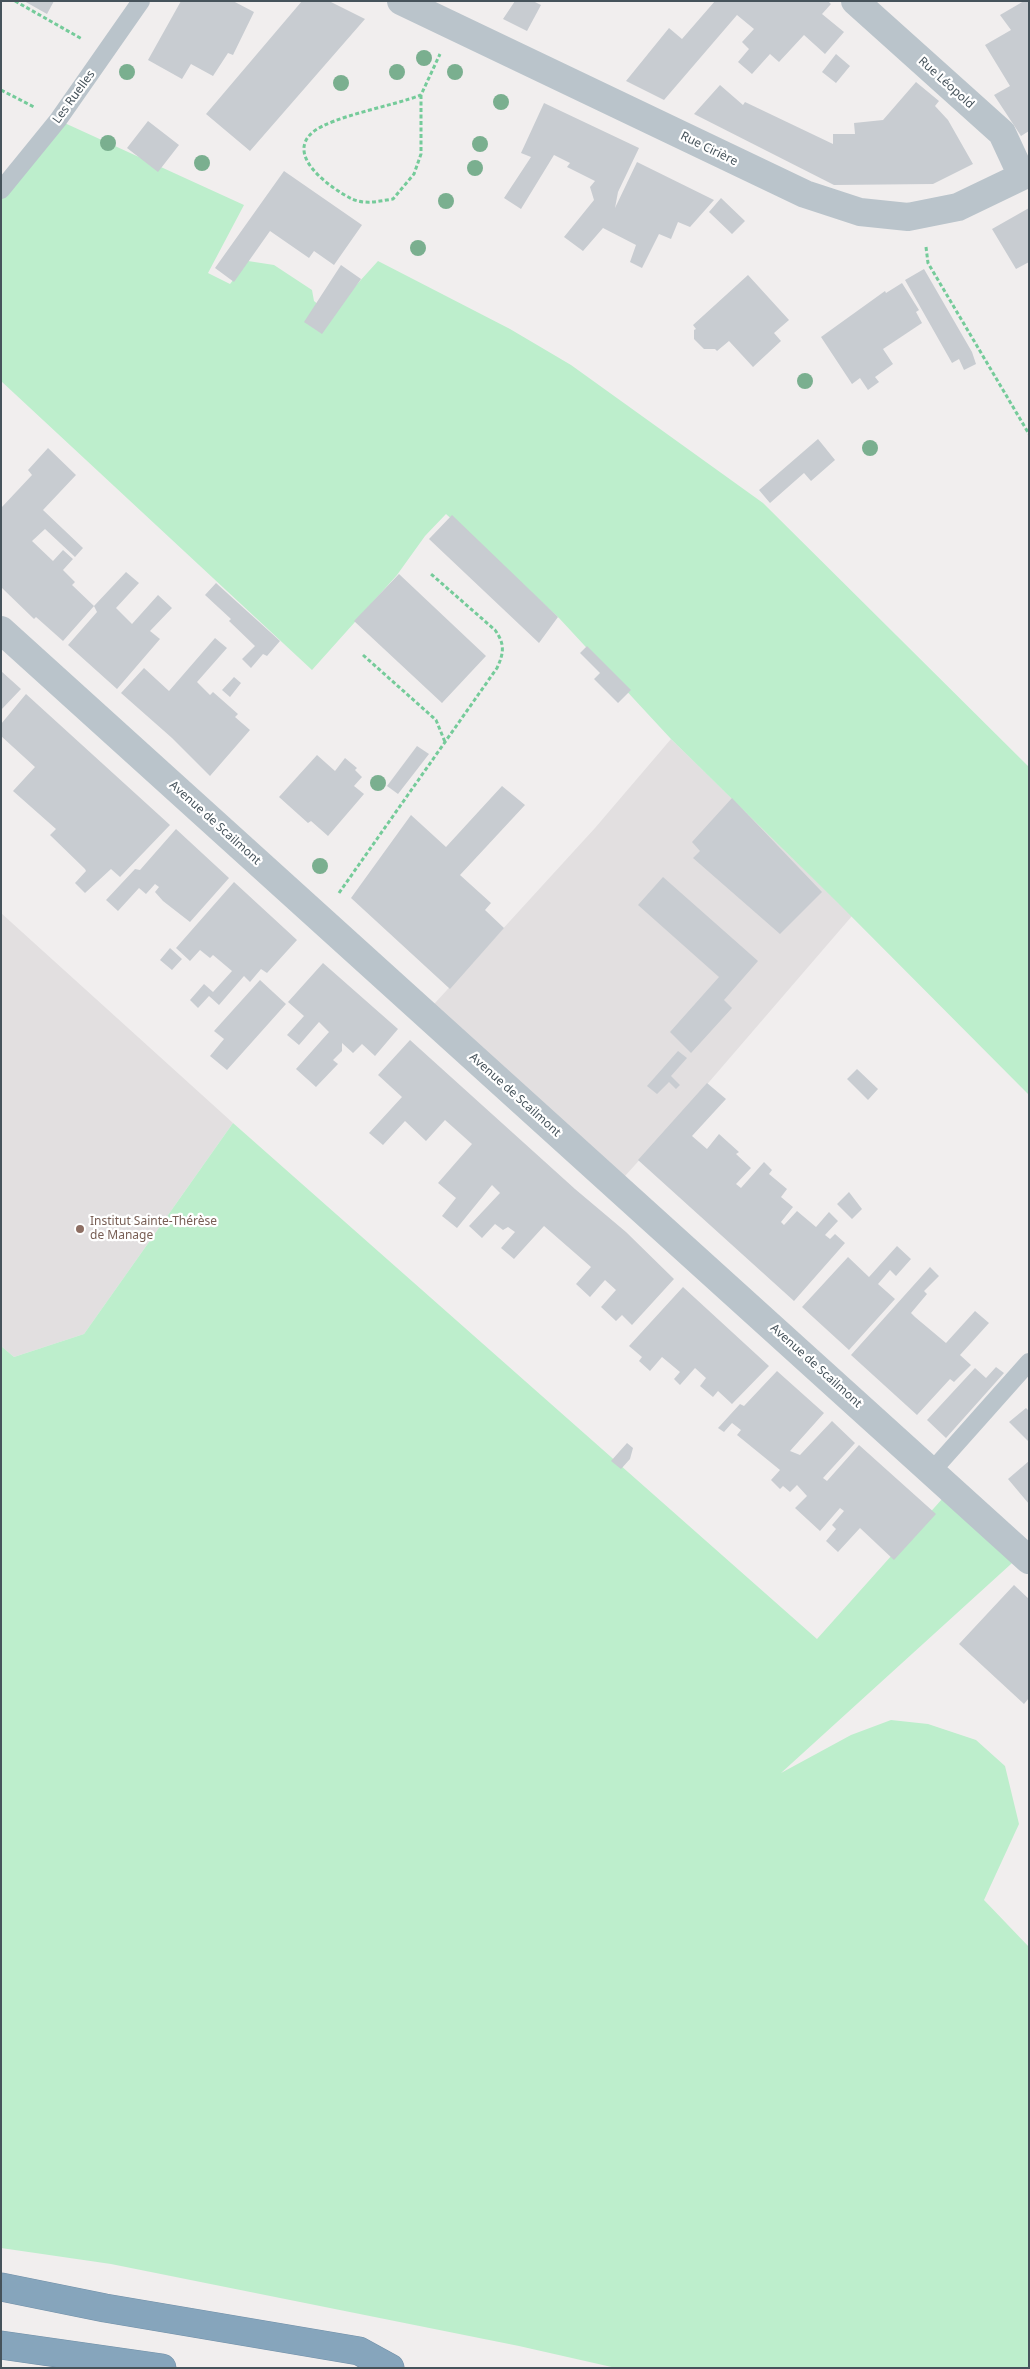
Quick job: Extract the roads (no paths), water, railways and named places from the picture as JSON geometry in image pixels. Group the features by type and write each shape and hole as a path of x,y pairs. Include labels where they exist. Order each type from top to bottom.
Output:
{"highway":[{"path":"1,2287 115,2310 359,2351 390,2368"},
{"path":"1,2346 162,2368"}],"street":[{"name":"Rue Cirière","path":"401,1 805,194 860,212 908,217 958,207 1026,174"},
{"name":"Rue Léopold","path":"855,1 1002,133 1026,174"},
{"name":"Avenue de Scailmont","path":"1,630 1029,1560"}],"lane":[{"name":"Les Ruelles","path":"1,190 58,120 142,1"},
{"path":"932,1471 1029,1362"}],"place":[{"name":"Institut Sainte-Thérèse de Manage","path":"80,1229"}]}
